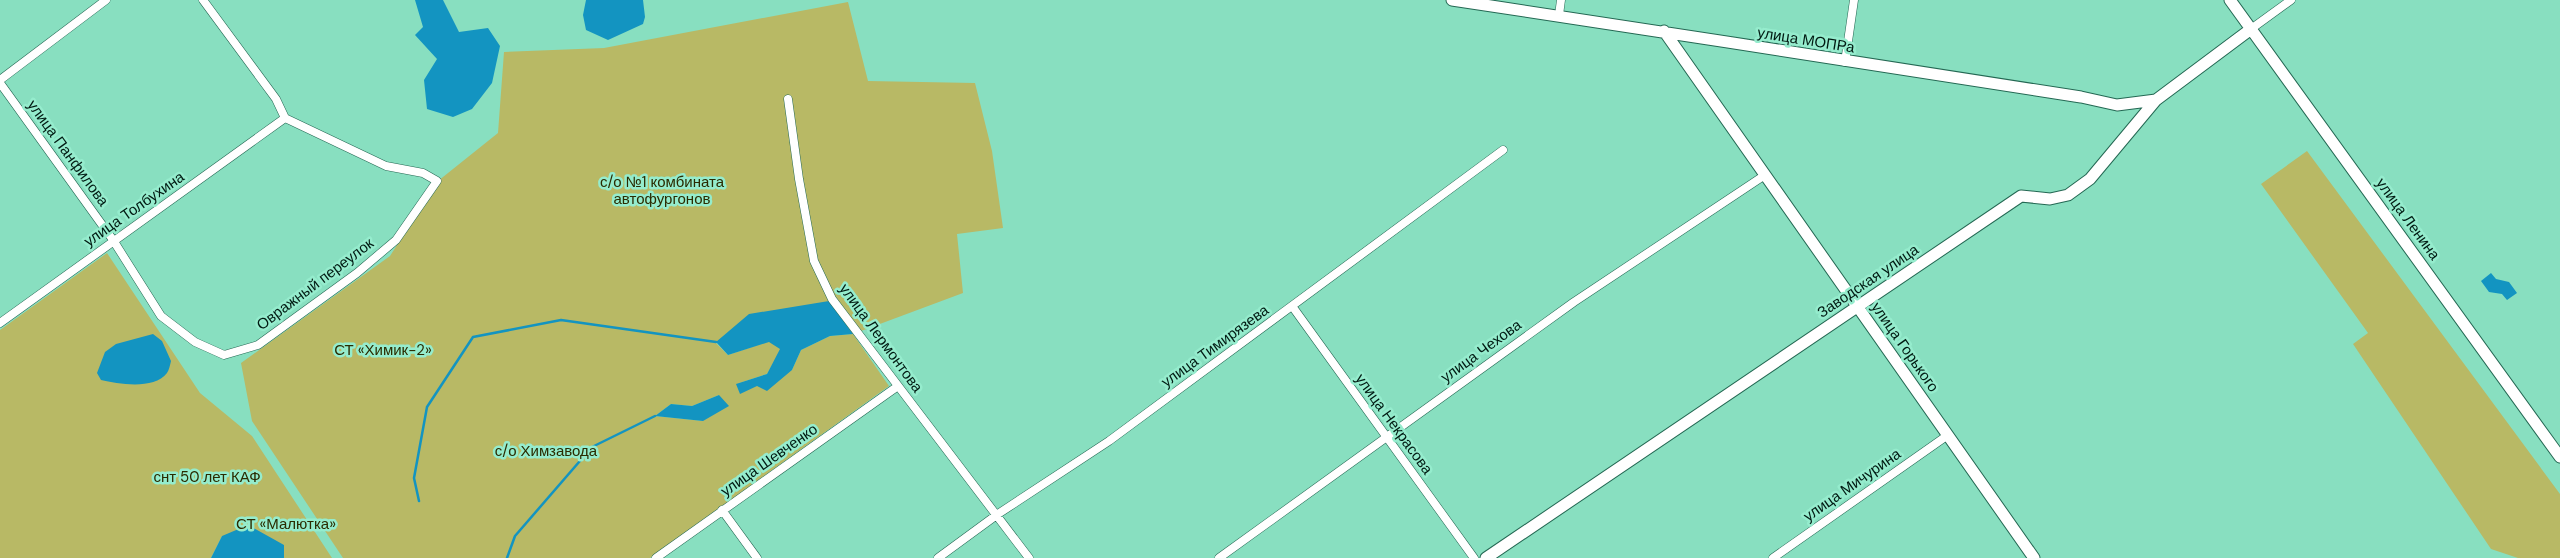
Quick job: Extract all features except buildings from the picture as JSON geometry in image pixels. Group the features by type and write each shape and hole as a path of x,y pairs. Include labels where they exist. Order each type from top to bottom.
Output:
{"street":[{"path":"0,81 106,0"},
{"path":"203,0 276,99 285,118"},
{"name":"улица МОПРа","path":"1452,0 1664,31 1845,62 2081,97 2117,105 2156,100"},
{"path":"1559,15 1561,0"},
{"path":"1845,62 1854,0"},
{"name":"улица Ленина","path":"2230,0 2560,457"},
{"path":"2251,29 2291,0"},
{"name":"Заводская улица","path":"1486,558 1857,305 2021,196 2050,199 2068,195 2090,179 2156,100 2251,29"},
{"name":"улица Горького","path":"1664,31 2034,558"},
{"name":"улица Панфилова","path":"0,81 113,240 161,316"},
{"name":"улица Лермонтова","path":"788,99 799,180 814,261 832,300 998,514 1029,558"},
{"name":"Овражный переулок","path":"161,316 195,342 224,355 258,345 357,274 396,240 436,181 424,173 386,166 285,118"},
{"name":"улица Толбухина","path":"0,323 285,118"},
{"name":"улица Тимирязева","path":"938,558 998,514 1109,441 1503,150"},
{"name":"улица Чехова","path":"1218,558 1574,302 1765,175"},
{"name":"улица Некрасова","path":"1292,306 1474,558"},
{"name":"улица Шевченко","path":"656,558 898,386"},
{"name":"улица Мичурина","path":"1772,558 1948,435"},
{"path":"722,510 758,558"}],"green space":[{"path":"848,2 868,81 975,83 992,151 1003,228 957,234 963,293 853,334 889,386 650,558 343,558 252,421 241,363 390,256 438,181 498,133 504,52 604,48","holes":["749,315 853,334 830,336 801,350 792,370 736,384 767,374 781,349 770,341 728,355 716,343","719,395 703,421 655,416 671,404 692,406"]},
{"path":"2307,151 2560,494 2560,558 2518,558 2491,549 2353,344 2368,333 2261,184"},
{"path":"107,253 200,393 252,436 332,558 284,558 284,545 222,536 211,558 0,558 0,330"}],"water":[{"path":"415,0 443,0 459,32 488,28 500,46 492,83 472,109 453,117 427,109 424,80 437,59 415,35 423,27"},
{"path":"586,0 643,0 645,17 643,24 608,40 586,30 583,15"},
{"path":"2491,273 2496,279 2509,282 2517,293 2507,300 2502,294 2489,292 2481,281"},
{"path":"829,301 853,334 830,336 801,350 792,370 767,391 757,386 740,394 736,384 767,374 780,349 769,342 728,355 716,342 749,314"},
{"path":"153,334 162,341 171,361 168,372 154,382 145,384 117,383 101,380 97,373 105,352 116,344"},
{"path":"719,395 729,406 703,421 655,416 671,404 692,406"},
{"path":"248,525 284,545 284,558 211,558 222,536"}],"waterway":[{"path":"419,501 414,478 427,407 473,337 561,320 716,342"},
{"path":"507,558 515,536 592,447 655,416"}],"park label":[{"name":"с/о №1 комбината автофургонов","path":"662,190"},
{"name":"СТ «Химик-2»","path":"383,350"},
{"name":"с/о Химзавода","path":"546,451"},
{"name":"снт 50 лет КАФ","path":"207,477"},
{"name":"СТ «Малютка»","path":"286,524"}]}
